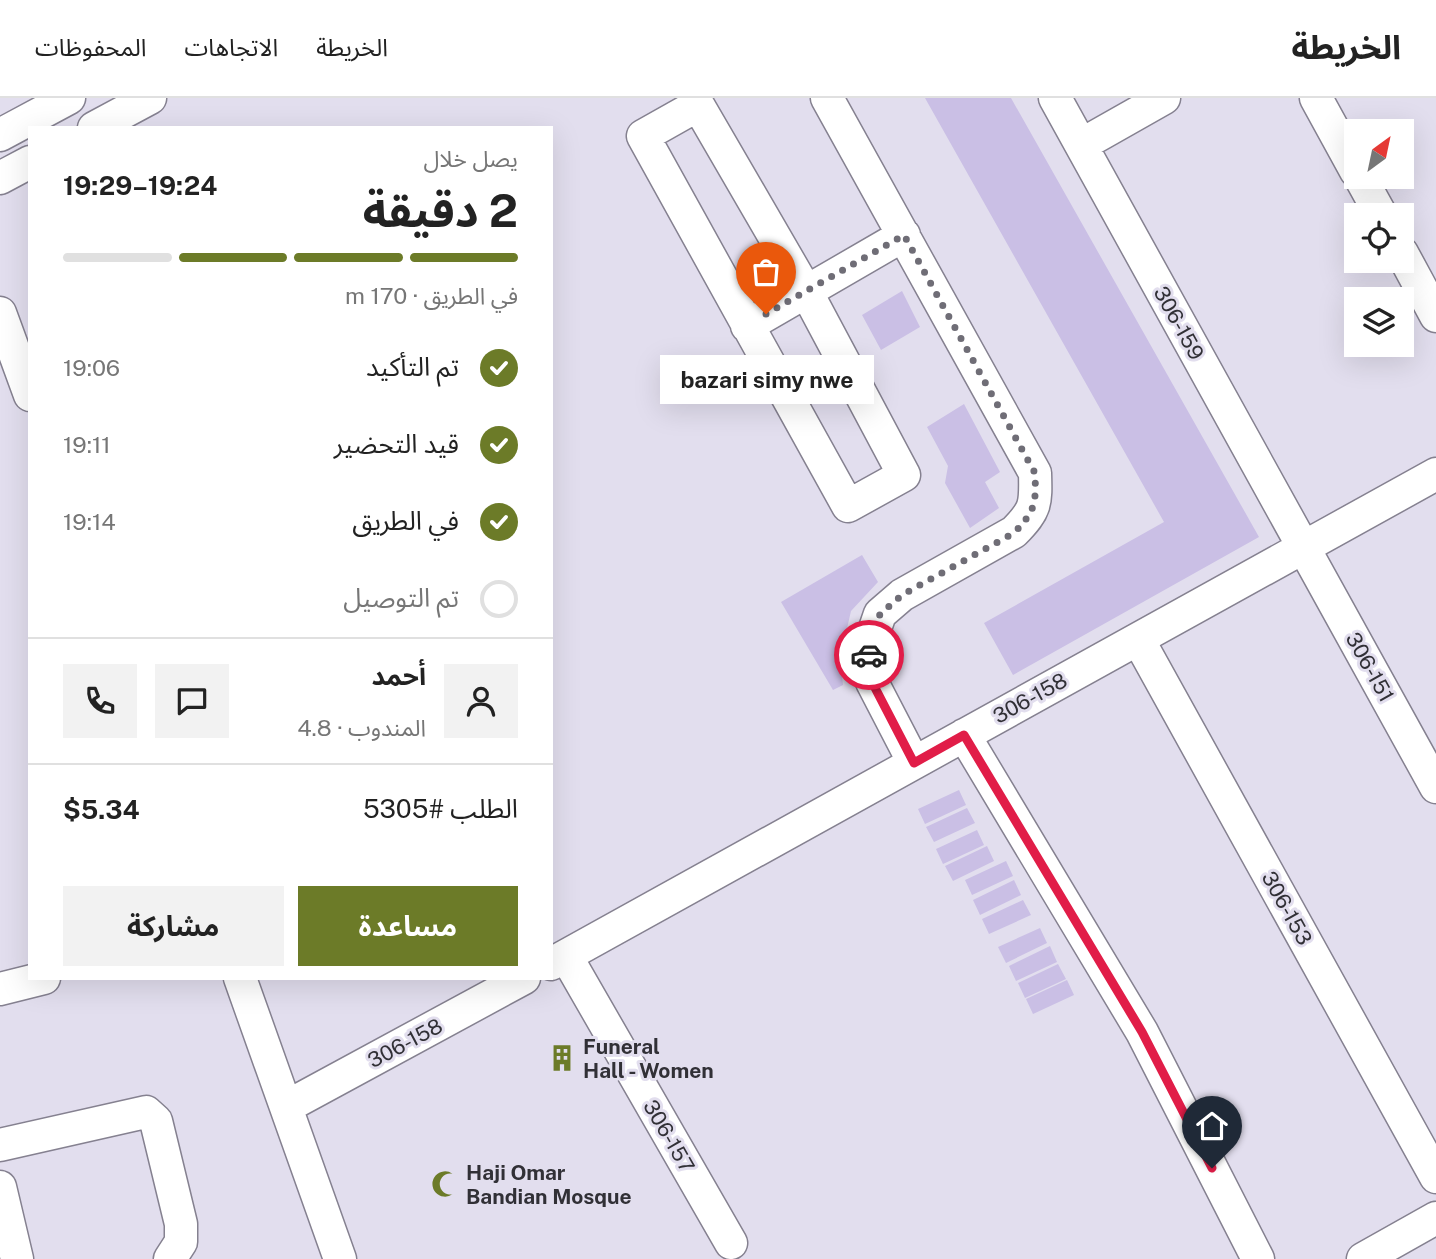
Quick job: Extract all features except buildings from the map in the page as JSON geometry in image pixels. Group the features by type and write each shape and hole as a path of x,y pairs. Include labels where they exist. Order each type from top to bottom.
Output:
{"street":[{"path":"0,135 69,98"},
{"path":"98,126 150,98"},
{"path":"827,98 1035,473 1036,502 1027,520 1014,533 902,595 880,614 868,649 872,682 914,763"},
{"name":"306-159","path":"1055,98 1303,547"},
{"path":"1081,145 1164,98"},
{"path":"1316,98 1344,149"},
{"path":"698,105 806,291 904,475 848,506 747,326 643,136 698,105"},
{"path":"0,178 28,163"},
{"path":"747,326 904,235"},
{"path":"1413,273 1436,316"},
{"path":"0,313 28,390"},
{"name":"306-158","path":"559,960 1436,474"},
{"name":"306-151","path":"1303,547 1436,787"},
{"name":"306-153","path":"1138,639 1436,1177"},
{"path":"964,735 1142,1032 1258,1259"},
{"name":"306-157","path":"559,960 731,1243"},
{"path":"0,989 36,980"},
{"path":"241,980 340,1259"},
{"name":"306-158","path":"286,1107 520,980"},
{"path":"0,1145 146,1112 156,1121 181,1224 181,1242 170,1259"},
{"path":"0,1188 18,1259"},
{"path":"1363,1259 1436,1218"}],"shaded area":[{"path":"925,98 1011,98 1259,537 1013,675 984,623 1164,522"},
{"path":"902,291 920,327 881,350 862,315"},
{"path":"964,404 1000,472 985,482 999,508 970,528 945,483 948,466 927,427"},
{"path":"862,555 878,582 851,611 840,659 843,685 833,690 781,602"},
{"path":"959,790 966,805 925,824 918,809"},
{"path":"967,808 975,823 934,842 926,827"},
{"path":"977,830 984,845 943,864 936,849"},
{"path":"987,846 994,861 953,881 945,866"},
{"path":"1006,861 1013,876 972,895 965,880"},
{"path":"1014,880 1021,895 980,915 973,900"},
{"path":"1023,900 1031,915 989,934 982,919"},
{"path":"1040,928 1047,943 1006,963 998,947"},
{"path":"1050,946 1057,962 1016,981 1009,966"},
{"path":"1058,964 1066,979 1025,998 1018,983"},
{"path":"1067,980 1074,995 1033,1014 1026,999"}],"way so far":[{"path":"766,314 904,235 1035,473 1036,502 1027,520 1014,533 902,595 880,614 868,649 869,655"}],"place":[{"name":"bazari simy nwe","path":"766,314"},
{"name":"Funeral Hall - Women","path":"562,1058"},
{"name":"Haji Omar Bandian Mosque","path":"445,1184"}],"route":[{"path":"869,655 872,682 914,763 964,735 1142,1032 1212,1168"}]}
